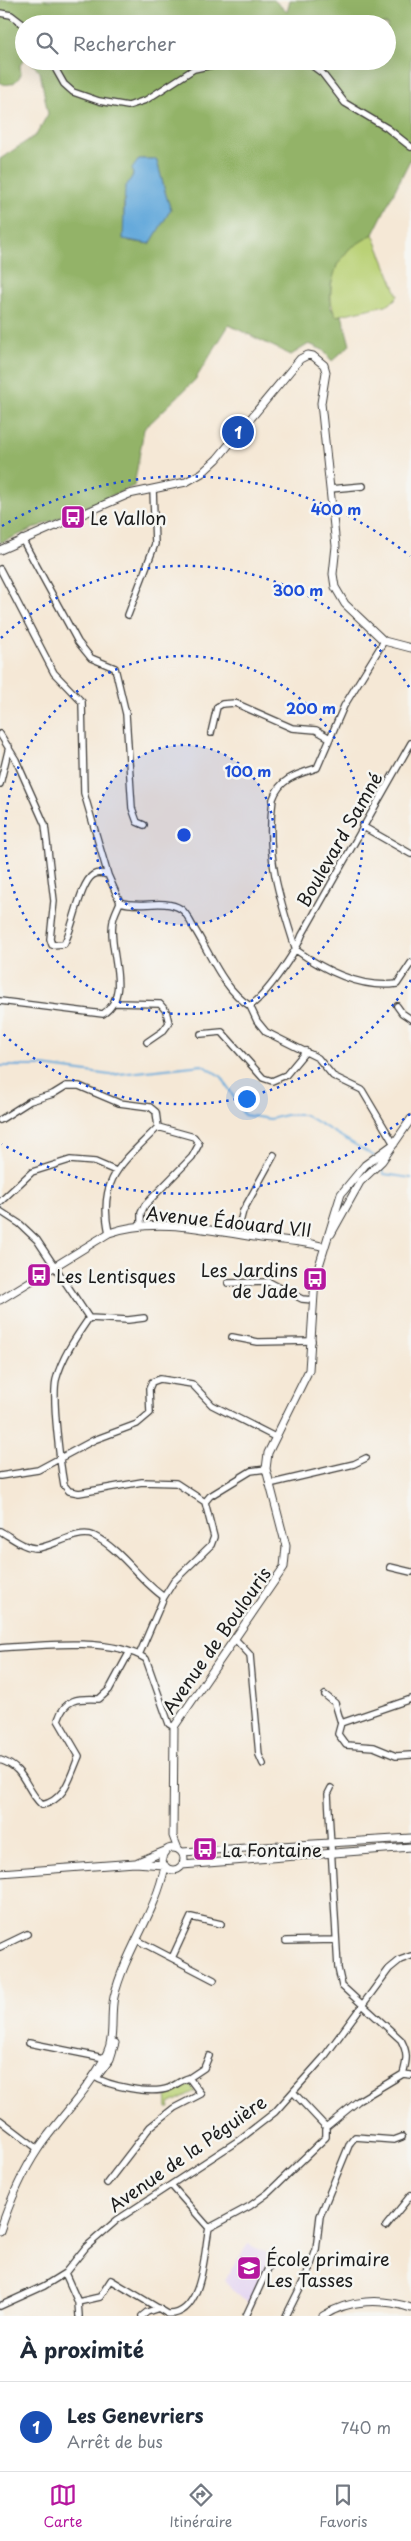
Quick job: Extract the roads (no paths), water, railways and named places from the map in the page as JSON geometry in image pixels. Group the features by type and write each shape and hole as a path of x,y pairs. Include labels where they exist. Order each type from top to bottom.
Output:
{"street":[{"path":"0,13 11,15 15,18"},
{"path":"56,70 64,84 72,92 100,101 128,106 146,100 191,70"},
{"path":"318,70 345,104 387,128 411,147"},
{"path":"0,550 129,494 186,482 202,473 217,459 294,365 308,356 319,360 324,365 326,372 321,403 336,546 332,574 335,587 345,604 384,641 411,648"},
{"path":"330,489 362,486"},
{"path":"128,615 154,544 153,489"},
{"path":"22,539 78,642 91,658 115,668 126,714 132,808 137,822 144,826"},
{"path":"0,569 54,673 82,702 84,793 108,875 120,902 113,922 117,973 115,1003"},
{"path":"384,641 344,706 328,737 317,768 288,779 281,785 273,799 272,864 279,897 296,950 326,971 386,986 396,984 411,963"},
{"path":"211,732 217,707 222,704 235,704 292,728 316,730 328,737"},
{"path":"0,734 9,748 45,825 54,901 50,939 52,945 64,944 69,936 86,883 92,876 102,873 108,875"},
{"name":"Boulevard Samné","path":"250,1006 265,994 288,958 296,950 302,935 362,826 411,743"},
{"path":"0,784 9,748"},
{"path":"362,826 411,854"},
{"path":"120,902 145,906 168,904 183,910 226,984 241,1000 250,1006 257,1021 266,1032 318,1058 333,1076 362,1090 394,1144"},
{"path":"0,1001 102,1014 115,1003 160,1004 166,1011 169,1023 163,1031 147,1042"},
{"path":"397,1006 402,1013 411,1019"},
{"path":"201,1034 222,1032 263,1078 272,1081 286,1074 306,1051"},
{"path":"0,1120 30,1101 53,1094 66,1086 79,1086 119,1103 150,1107 156,1112 158,1127"},
{"name":"Avenue de Boulouris","path":"180,1851 174,1836 174,1727 279,1577 286,1558 286,1546 266,1469 268,1453 309,1370 315,1279 325,1247 329,1236 360,1182 382,1161 411,1119"},
{"path":"141,1225 141,1213 145,1205 192,1157 199,1144 194,1138 158,1127"},
{"path":"108,1233 105,1203 108,1186 116,1171 158,1127"},
{"path":"236,1234 242,1211 274,1155"},
{"path":"0,1202 32,1172 70,1160 96,1162 116,1171"},
{"path":"0,1210 20,1224 37,1240 89,1318"},
{"name":"Avenue Édouard VII","path":"0,1300 108,1233 141,1225 236,1234 325,1247"},
{"path":"228,1283 269,1282 302,1299 313,1300"},
{"path":"89,1318 128,1320 144,1318"},
{"path":"89,1318 63,1360 56,1381 55,1404 64,1485 69,1491 79,1493 142,1482 176,1483 204,1502 214,1537 211,1545 174,1581 164,1597 140,1655"},
{"path":"232,1337 258,1342 312,1340"},
{"path":"0,1476 38,1470 94,1440 146,1419 150,1413 150,1389 152,1382 160,1378 192,1384 212,1405 275,1437"},
{"path":"269,1484 354,1464 366,1458"},
{"path":"204,1502 251,1471 266,1469"},
{"path":"0,1531 26,1546 37,1548 77,1536 93,1535 164,1597"},
{"path":"390,1567 411,1572"},
{"path":"236,1640 250,1656 259,1755 263,1764"},
{"path":"0,1648 95,1645 116,1648 140,1655 146,1659 169,1724 174,1727"},
{"path":"0,1760 12,1764 24,1777 32,1796 42,1805 62,1796 79,1756 58,1720 62,1708 69,1702 85,1698 99,1699 109,1690 129,1653"},
{"path":"325,1696 335,1703 341,1723 338,1734 346,1745 374,1747 396,1756 411,1755"},
{"path":"341,1723 411,1699"},
{"path":"326,2127 358,2100 403,2074 407,2060 406,2050 400,2040 342,1986 335,1940 329,1843 328,1794 331,1788"},
{"name":"Avenue de Boulouris","path":"167,1850 174,1836"},
{"path":"135,1863 167,1850 194,1854 411,1838"},
{"path":"161,1885 173,1870 182,1865 411,1847"},
{"path":"94,2077 110,2047 114,1998 161,1885 164,1866 162,1858 167,1850"},
{"path":"180,1851 184,1859 182,1865"},
{"path":"0,1873 135,1863 164,1866 173,1870"},
{"path":"172,1958 191,1917 221,1924"},
{"path":"0,1947 27,1934"},
{"path":"137,1940 214,1980"},
{"path":"286,1941 335,1940"},
{"name":"Avenue de la Péguière","path":"0,2306 65,2274 99,2235 117,2220 172,2186 239,2140 275,2112 294,2093 324,2057 389,1969 400,1960 411,1956"},
{"path":"0,2232 6,2213 38,2149 113,2053 118,1986"},
{"path":"29,2042 104,2058"},
{"path":"94,2077 113,2084 153,2091 169,2088 189,2078 204,2068 209,2056"},
{"path":"403,2074 411,2076"},
{"path":"107,2183 150,2127 174,2108 201,2094 189,2078"},
{"path":"78,2302 100,2297 111,2280 174,2315 191,2303 199,2288 206,2261 205,2246 209,2228 250,2206 289,2175 326,2137 326,2127 294,2093"},
{"path":"0,2120 38,2149"},
{"path":"286,2316 309,2270 316,2250 320,2216 350,2143 355,2137 394,2140 402,2137"},
{"path":"172,2186 209,2228"},
{"path":"386,2226 411,2195"},
{"path":"246,2316 272,2260"},
{"path":"65,2274 78,2302 79,2316"},
{"path":"323,2316 336,2308 369,2301 399,2304 411,2308"},
{"path":"142,2316 159,2308"}],"water":[{"path":"139,159 156,159 171,209 150,244 123,239 125,188 133,175 132,169"}],"waterway":[{"path":"0,1066 43,1066 110,1075 202,1065 222,1077 244,1115 270,1119 286,1115 305,1115 374,1156"},
{"path":"380,1166 384,1174 411,1178"}],"place":[{"name":"Les Genevriers","path":"238,432"},
{"name":"Le Vallon","path":"73,517"},
{"name":"Les Lentisques","path":"39,1275"},
{"name":"Les Jardins de Jade","path":"315,1279"},
{"name":"La Fontaine","path":"205,1849"},
{"name":"École primaire Les Tasses","path":"249,2268"}]}
